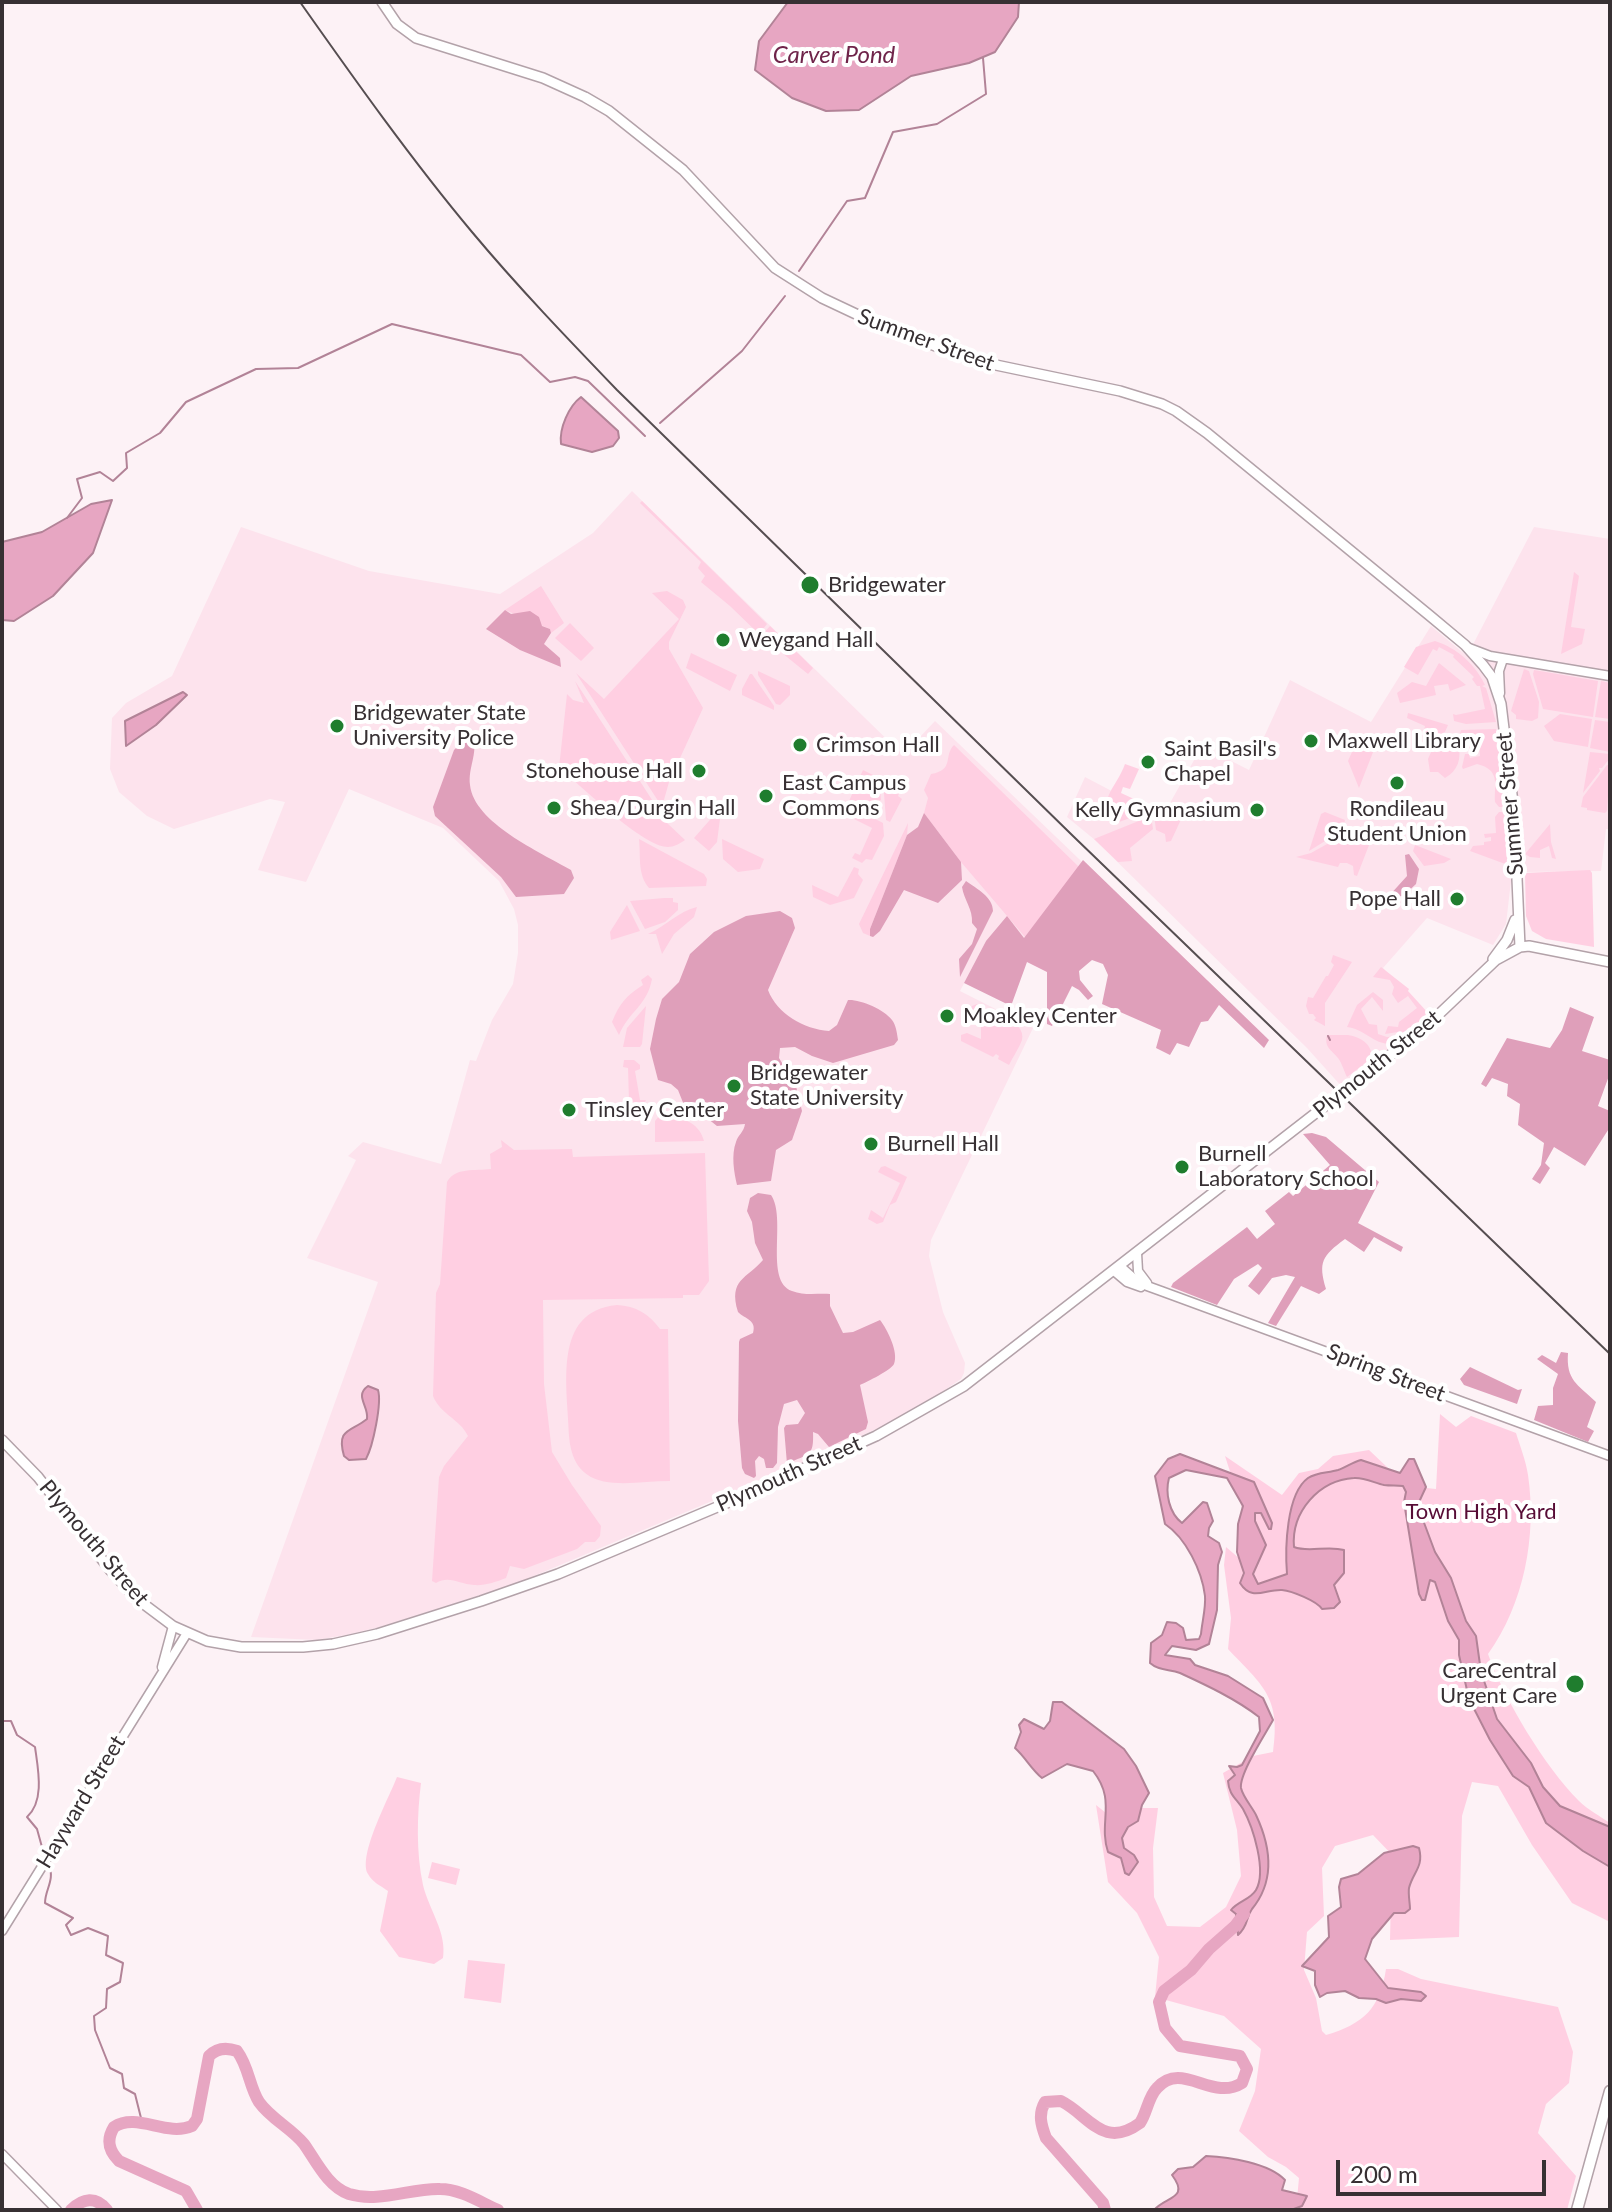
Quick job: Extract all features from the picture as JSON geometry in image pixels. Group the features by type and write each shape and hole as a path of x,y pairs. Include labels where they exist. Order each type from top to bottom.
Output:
{"main road":[{"name":"Summer Street","path":"382,2 397,24 416,38 543,78 609,111 692,178 775,268 822,298 875,323 972,360 1120,391 1176,411 1465,645 1489,673 1501,704 1514,811 1520,947"},
{"name":"Summer Street","path":"1486,967 1509,937 1517,905"},
{"path":"1520,947 1534,946 1610,962"},
{"name":"Plymouth Street","path":"2,1440 38,1477 121,1583 152,1612 173,1626 217,1644 303,1647 342,1643 481,1601 558,1574 729,1502 921,1413 982,1374 1414,1035 1486,967 1520,947"},
{"path":"1577,2210 1610,2091"}],"street":[{"path":"1465,645 1484,655 1610,676"},
{"name":"Summer Street","path":"1501,704 1499,671 1503,659"},
{"path":"1137,1253 1139,1275 1157,1290"},
{"name":"Spring Street","path":"1117,1268 1157,1290 1610,1456"},
{"name":"Hayward Street","path":"160,1674 169,1650 173,1626"},
{"name":"Hayward Street","path":"2,1931 187,1633"},
{"path":"2,2154 57,2210"}],"shaded area":[{"name":"Bridgewater State University","path":"632,491 903,755 935,721 1102,881 1055,976 986,941 960,991 1033,1028 931,1240 929,1256 943,1312 965,1363 964,1373 961,1379 936,1396 887,1424 515,1584 346,1635 317,1640 251,1637 378,1282 307,1258 356,1160 348,1156 363,1142 441,1164 470,1060 476,1061 492,1020 513,984 518,925 514,909 499,881 443,828 349,789 306,882 258,870 285,802 270,799 174,829 147,816 119,792 110,769 112,718 126,703 172,676 241,527 369,571 500,594 593,533"},
{"path":"1534,527 1610,539 1610,829 1606,829 1601,871 1525,872 1511,881 1506,924 1493,945 1427,918 1383,968 1431,1017 1343,1088 1307,1048 1095,840 1067,817 1085,777 1144,808 1170,803 1202,746 1249,770 1290,680 1371,722 1431,626 1467,656"},
{"path":"505,610 511,614 530,611 539,617 542,626 550,629 551,633 544,644 560,658 561,667 520,650 486,629"},
{"path":"468,736 473,737 474,743 470,785 474,799 483,812 510,835 571,870 574,878 564,894 516,897 501,877 435,816 433,807 454,750"},
{"path":"924,813 961,862 962,880 938,903 904,890 880,931 870,936 870,929 907,835 918,827"},
{"path":"1409,854 1419,869 1416,884 1403,896 1388,897 1407,876 1405,855"},
{"path":"1083,860 1269,1040 1264,1048 1219,1005 1208,1021 1201,1022 1189,1047 1177,1043 1170,1055 1156,1048 1161,1030 1102,1004 1108,975 1103,964 1092,960 1079,971 1080,980 1093,996 1088,1000 1072,986 1052,1026 1047,1024 1047,972 1027,962 1011,1006 964,983 986,941 1007,916 1024,938"},
{"path":"966,881 987,897 993,911 960,977 959,959 972,944 977,929 972,923 963,892"},
{"path":"780,911 792,918 795,928 768,990 778,1006 792,1019 829,1031 837,1025 848,1000 858,1001 888,1016 894,1024 898,1040 894,1045 833,1063 795,1047 780,1048 779,1058 796,1086 802,1111 792,1140 776,1150 771,1181 737,1185 734,1153 745,1124 717,1126 684,1105 678,1090 658,1080 650,1049 662,999 679,982 690,954 714,932 746,916"},
{"path":"1570,1007 1594,1017 1582,1051 1610,1060 1610,1073 1598,1106 1610,1111 1610,1127 1585,1166 1554,1147 1545,1163 1550,1168 1540,1184 1532,1179 1541,1165 1544,1143 1518,1125 1520,1104 1507,1096 1508,1084 1492,1078 1486,1087 1481,1084 1507,1038 1550,1048 1562,1030"},
{"path":"1303,1134 1326,1137 1379,1182 1358,1223 1403,1247 1401,1252 1374,1237 1364,1252 1345,1239 1324,1260 1322,1272 1326,1289 1319,1294 1301,1286 1276,1326 1268,1323 1295,1277 1272,1278 1259,1295 1248,1286 1262,1268 1258,1264 1234,1279 1217,1305 1171,1287 1247,1227 1257,1239 1275,1224 1265,1211 1289,1192 1293,1196 1330,1165"},
{"path":"758,1193 771,1195 775,1205 777,1262 784,1285 797,1293 830,1294 830,1306 843,1333 880,1320 892,1341 895,1359 888,1369 860,1385 868,1422 866,1429 829,1447 813,1432 809,1453 787,1464 784,1428 798,1424 805,1413 797,1400 784,1404 778,1427 777,1463 773,1468 766,1468 764,1459 759,1456 755,1461 754,1478 745,1474 742,1468 738,1421 739,1342 754,1329 752,1322 738,1312 735,1293 741,1281 763,1260 747,1211 750,1198"},
{"path":"1561,1352 1568,1353 1569,1370 1574,1381 1596,1402 1587,1427 1594,1431 1588,1442 1534,1420 1538,1406 1553,1405 1553,1388 1558,1374 1537,1359 1542,1355 1556,1363"},
{"path":"1470,1367 1518,1390 1522,1389 1517,1404 1464,1385 1460,1379"}],"green space":[{"path":"642,501 767,624 759,634 701,582 705,576 698,568 701,562 640,503"},
{"path":"1574,572 1579,576 1571,627 1585,629 1582,644 1561,654"},
{"path":"541,586 564,623 551,633 550,629 505,610"},
{"path":"667,591 683,600 686,607 669,642 669,649 703,708 669,782 662,807 576,673 604,699 679,619 652,593"},
{"path":"570,623 594,648 581,661 555,638"},
{"path":"770,626 813,668 808,674 761,636"},
{"path":"1435,641 1458,652 1476,670 1485,685 1482,686 1486,688 1496,722 1466,724 1454,721 1453,714 1485,709 1480,686 1454,655 1439,647 1437,651 1433,649 1418,675 1404,667 1416,647"},
{"path":"691,653 737,675 730,691 686,668"},
{"path":"1439,663 1466,685 1450,691 1448,684 1434,686 1436,695 1400,703 1397,693 1412,682 1426,686"},
{"path":"1524,669 1529,671 1539,702 1538,718 1532,721 1516,719 1511,711"},
{"path":"1534,670 1598,681 1593,717 1543,709"},
{"path":"758,671 790,686 790,695 780,705 776,704"},
{"path":"750,674 774,706 774,710 742,695"},
{"path":"575,681 667,823 685,840 668,847 643,837 559,768 567,694 573,700 584,703"},
{"path":"1601,681 1610,683 1610,719 1595,717"},
{"path":"1408,713 1448,725 1445,732 1433,737 1424,731 1425,726 1407,718"},
{"path":"1560,714 1592,719 1588,747 1554,741 1544,726"},
{"path":"1595,720 1610,722 1610,752 1590,748"},
{"path":"1496,729 1505,807 1499,807 1495,802 1495,778 1490,770 1477,764 1462,767 1465,754 1469,754 1470,758 1480,756 1479,745 1465,749 1459,737 1461,730"},
{"path":"1449,736 1458,744 1459,759 1456,768 1445,778 1438,772 1430,772 1428,759 1435,743"},
{"path":"1373,741 1377,742 1359,788 1348,761 1352,752"},
{"path":"954,745 1079,867 1025,937 924,813 928,798 924,790 931,774 946,766"},
{"path":"1590,752 1610,754 1610,758 1599,768 1600,771 1583,793"},
{"path":"1125,764 1139,769 1130,789 1123,787 1121,793 1147,805 1149,811 1111,825 1107,800"},
{"path":"1610,765 1607,811 1581,807 1583,797"},
{"path":"863,770 879,778 881,800 860,807 849,801"},
{"path":"883,780 901,789 898,796 902,799 890,822 886,820"},
{"path":"1172,809 1184,813 1171,841 1166,842 1165,834 1156,830 1154,815"},
{"path":"721,811 717,842 709,851 694,838"},
{"path":"860,811 883,823 884,836 872,860 866,859 862,863 852,858 855,853 860,855 872,828 846,815"},
{"path":"1325,812 1345,820 1343,830 1309,851 1321,814"},
{"path":"1499,812 1506,812 1508,865 1470,851 1473,846 1491,841 1491,837 1485,838 1484,834 1496,833 1495,817"},
{"path":"1151,816 1153,829 1130,848 1132,861 1118,862 1094,839"},
{"path":"908,823 907,835 870,929 870,936 863,933 859,924"},
{"path":"1550,824 1556,859 1552,858 1549,846 1540,850 1540,858 1525,854"},
{"path":"1345,834 1371,840 1357,876 1354,875 1353,866 1347,863 1340,863 1338,867 1296,857 1311,853"},
{"path":"639,839 704,874 706,886 649,888 641,871"},
{"path":"722,839 764,859 760,869 738,872 723,859"},
{"path":"1415,845 1451,859 1424,866 1413,851"},
{"path":"854,867 859,869 858,874 863,880 854,898 830,905 813,897 812,885 838,897"},
{"path":"1590,870 1594,947 1546,939 1532,931 1526,916 1525,873"},
{"path":"673,898 673,902 678,903 678,910 665,922 645,929 630,901"},
{"path":"627,905 640,931 611,940 610,932"},
{"path":"697,907 694,917 674,934 662,954 656,934 648,934"},
{"path":"1333,955 1352,962 1325,1003 1325,1026 1314,1020 1316,1018 1309,1014 1306,1006 1308,997 1313,998 1334,965 1331,962"},
{"path":"1381,967 1409,989 1429,1014 1404,1035 1398,1032 1385,1034 1388,1026 1398,1027 1399,1022 1417,1008 1408,996 1398,1003 1392,994 1394,987 1390,980 1373,977"},
{"path":"648,975 652,979 650,988 619,1035 612,1022 624,1000 643,985 641,980"},
{"path":"1373,992 1383,1000 1383,1011 1372,997 1361,1009 1369,1024 1377,1025 1378,1034 1401,1036 1390,1044 1347,1027 1357,1005"},
{"path":"977,1004 1019,1027 1022,1040 1009,1065 998,1059 996,1054 993,1057 961,1041 961,1035 967,1033 981,1039 981,1023 970,1011"},
{"path":"646,1006 642,1044 640,1047 623,1047 627,1028"},
{"path":"1327,1035 1348,1035 1365,1042 1372,1058 1347,1077 1339,1060 1327,1046 1326,1039"},
{"path":"624,1060 634,1060 640,1065 640,1069 635,1071 640,1100 646,1100 643,1107 624,1107 625,1102 629,1101 628,1068 623,1067"},
{"path":"660,1115 693,1124 704,1141 655,1142 655,1121"},
{"path":"501,1140 514,1150 572,1149 573,1157 705,1153 709,1281 699,1295 683,1295 683,1298 543,1300 544,1384 552,1452 601,1526 600,1536 595,1542 585,1542 577,1549 524,1569 510,1566 506,1578 494,1582 474,1585 445,1580 436,1583 432,1581 439,1477 468,1436 433,1396 436,1293 440,1284 447,1182 460,1172 491,1169 490,1154 502,1147"},
{"path":"885,1166 907,1177 896,1202 890,1205 883,1222 877,1224 868,1219 871,1210 883,1218 900,1183 878,1172"},
{"path":"617,1305 636,1309 647,1315 660,1329 668,1329 670,1481 606,1482 581,1469 573,1456 566,1375 573,1337 582,1321 596,1310"},
{"name":"Town High Yard","path":"1440,1414 1456,1427 1471,1416 1516,1433 1528,1475 1529,1545 1511,1614 1488,1654 1515,1711 1539,1751 1566,1787 1610,1823 1610,1922 1572,1903 1532,1845 1498,1786 1472,1782 1462,1816 1459,1937 1390,1940 1391,1896 1398,1861 1373,1835 1335,1846 1322,1868 1324,1916 1307,1932 1304,1970 1316,1998 1322,2031 1326,2035 1350,2026 1368,2013 1379,1995 1386,1969 1398,1969 1421,1979 1558,2007 1573,2052 1569,2083 1546,2104 1538,2133 1576,2176 1567,2210 1296,2210 1299,2178 1268,2157 1239,2131 1255,2091 1261,2049 1224,2016 1155,1997 1159,1957 1137,1913 1108,1882 1096,1805 1125,1828 1141,1808 1158,1808 1153,1848 1154,1897 1167,1926 1200,1927 1226,1907 1241,1876 1237,1830 1223,1773 1253,1756 1273,1752 1275,1733 1272,1705 1267,1694 1228,1649 1231,1618 1224,1565 1226,1547 1240,1559 1248,1527 1225,1456 1282,1495 1299,1473 1318,1469 1333,1456 1369,1450 1407,1486 1436,1489"},
{"path":"397,1777 421,1783 419,1860 423,1885 444,1948 443,1958 434,1964 399,1957 380,1931 388,1891 372,1879 366,1865 371,1840"},
{"path":"432,1862 460,1869 456,1885 428,1878"},
{"path":"468,1960 505,1964 501,2003 464,1998"}],"water":[{"name":"Carver Pond","path":"788,2 1019,2 1018,17 995,52 969,63 911,76 859,110 826,111 792,98 755,70 759,41"},
{"path":"581,397 618,431 619,438 613,446 592,452 561,444 566,418"},
{"path":"112,500 93,553 53,596 14,621 2,620 2,542 42,532 91,504"},
{"path":"183,692 187,695 156,725 126,746 125,721"},
{"path":"368,1386 378,1390 379,1396 374,1435 366,1459 349,1460 344,1456 342,1440 346,1432 367,1419 362,1394"},
{"path":"1180,1454 1254,1482 1272,1523 1269,1529 1261,1513 1255,1513 1255,1521 1266,1545 1253,1574 1258,1584 1287,1574 1286,1551 1291,1509 1295,1496 1308,1478 1361,1460 1400,1473 1409,1459 1414,1459 1426,1487 1419,1502 1423,1520 1435,1552 1451,1578 1466,1621 1476,1636 1481,1672 1497,1719 1531,1763 1543,1787 1560,1806 1610,1827 1610,1867 1546,1823 1529,1787 1513,1776 1490,1740 1469,1699 1459,1655 1459,1640 1448,1621 1435,1582 1430,1580 1425,1600 1419,1594 1403,1486 1358,1478 1341,1480 1319,1491 1302,1510 1294,1534 1294,1547 1344,1550 1344,1573 1334,1585 1340,1602 1334,1608 1322,1609 1298,1594 1276,1590 1254,1593 1245,1589 1240,1583 1244,1573 1237,1552 1238,1524 1243,1506 1227,1478 1186,1470 1169,1478 1169,1502 1182,1523 1203,1502 1207,1503 1213,1521 1208,1536 1219,1543 1222,1552 1218,1565 1217,1610 1209,1644 1196,1650 1172,1646 1165,1655 1190,1659 1195,1665 1228,1676 1263,1698 1273,1720 1248,1764 1241,1788 1261,1827 1268,1864 1264,1887 1238,1935 1236,1914 1231,1910 1256,1890 1260,1872 1251,1827 1230,1790 1228,1781 1235,1775 1229,1766 1242,1765 1260,1731 1259,1717 1210,1687 1150,1663 1151,1643 1162,1635 1167,1622 1183,1628 1186,1640 1199,1639 1204,1615 1205,1596 1200,1576 1186,1546 1165,1524 1155,1476 1168,1459"},
{"path":"1053,1702 1062,1702 1124,1749 1149,1793 1138,1821 1128,1827 1122,1838 1124,1848 1138,1862 1129,1875 1125,1873 1121,1858 1108,1852 1105,1841 1106,1802 1093,1771 1067,1764 1042,1778 1015,1748 1021,1732 1019,1725 1024,1719 1044,1729 1050,1721"},
{"path":"1413,1846 1419,1848 1420,1860 1409,1888 1410,1909 1405,1913 1394,1913 1372,1939 1365,1959 1388,1988 1421,1992 1426,1996 1421,2001 1401,1999 1386,2003 1359,1998 1345,1991 1320,1997 1315,1985 1315,1971 1302,1966 1329,1937 1328,1916 1341,1907 1341,1879 1358,1874 1384,1853"},
{"path":"1206,2156 1259,2165 1285,2180 1282,2190 1307,2196 1302,2206 1291,2210 1154,2210 1177,2193 1177,2183 1172,2175 1178,2169 1193,2167"}],"waterway":[{"path":"799,271 847,201 865,198 893,132 937,124 986,94 983,58"},
{"path":"660,423 742,351 785,296"},
{"path":"67,518 82,498 77,479 100,472 113,481 127,468 126,453 160,433 186,402 256,369 298,368 392,324 521,355 550,382 575,377 588,381 645,436"},
{"path":"1328,1036 1330,1040"},
{"path":"2,1721 11,1721 17,1735 35,1747 38,1794 27,1817 37,1829 45,1858"},
{"path":"48,1864 51,1879 45,1903 73,1918 66,1925 71,1935 88,1928 108,1936 106,1955 123,1963 120,1982 107,1989 106,2008 94,2016 95,2030 110,2068 122,2074 124,2088 135,2094 141,2118 139,2123"},
{"path":"1105,2210 1103,2203 1046,2138 1041,2120 1043,2106 1045,2102 1061,2101 1097,2127 1116,2133 1140,2123 1154,2092 1167,2081 1187,2079 1220,2088 1231,2088 1242,2083 1247,2069 1240,2056 1180,2046 1165,2028 1159,2002 1164,1991 1191,1970 1244,1914"},
{"path":"197,2210 186,2191 119,2161 109,2141 114,2127 123,2123 172,2129 192,2126 197,2119 209,2056 225,2049 237,2051 259,2102 299,2138 329,2180 342,2191 372,2197 429,2189 447,2190 470,2196 498,2210"},
{"path":"71,2210 89,2200 98,2202 107,2210"}],"railway":[{"path":"300,2 449,204 525,292 617,390 1610,1354"}],"place":[{"name":"Bridgewater","path":"810,585"},
{"name":"Weygand Hall","path":"723,640"},
{"name":"Bridgewater State University Police","path":"337,726"},
{"name":"Maxwell Library","path":"1311,741"},
{"name":"Crimson Hall","path":"800,745"},
{"name":"Saint Basil's Chapel","path":"1148,762"},
{"name":"Stonehouse Hall","path":"699,771"},
{"name":"Rondileau Student Union","path":"1397,783"},
{"name":"East Campus Commons","path":"766,796"},
{"name":"Shea/Durgin Hall","path":"554,808"},
{"name":"Kelly Gymnasium","path":"1257,810"},
{"name":"Pope Hall","path":"1457,899"},
{"name":"Moakley Center","path":"947,1016"},
{"name":"Bridgewater State University","path":"734,1086"},
{"name":"Tinsley Center","path":"569,1110"},
{"name":"Burnell Hall","path":"871,1144"},
{"name":"Burnell Laboratory School","path":"1182,1167"},
{"name":"CareCentral Urgent Care","path":"1575,1684"}]}
